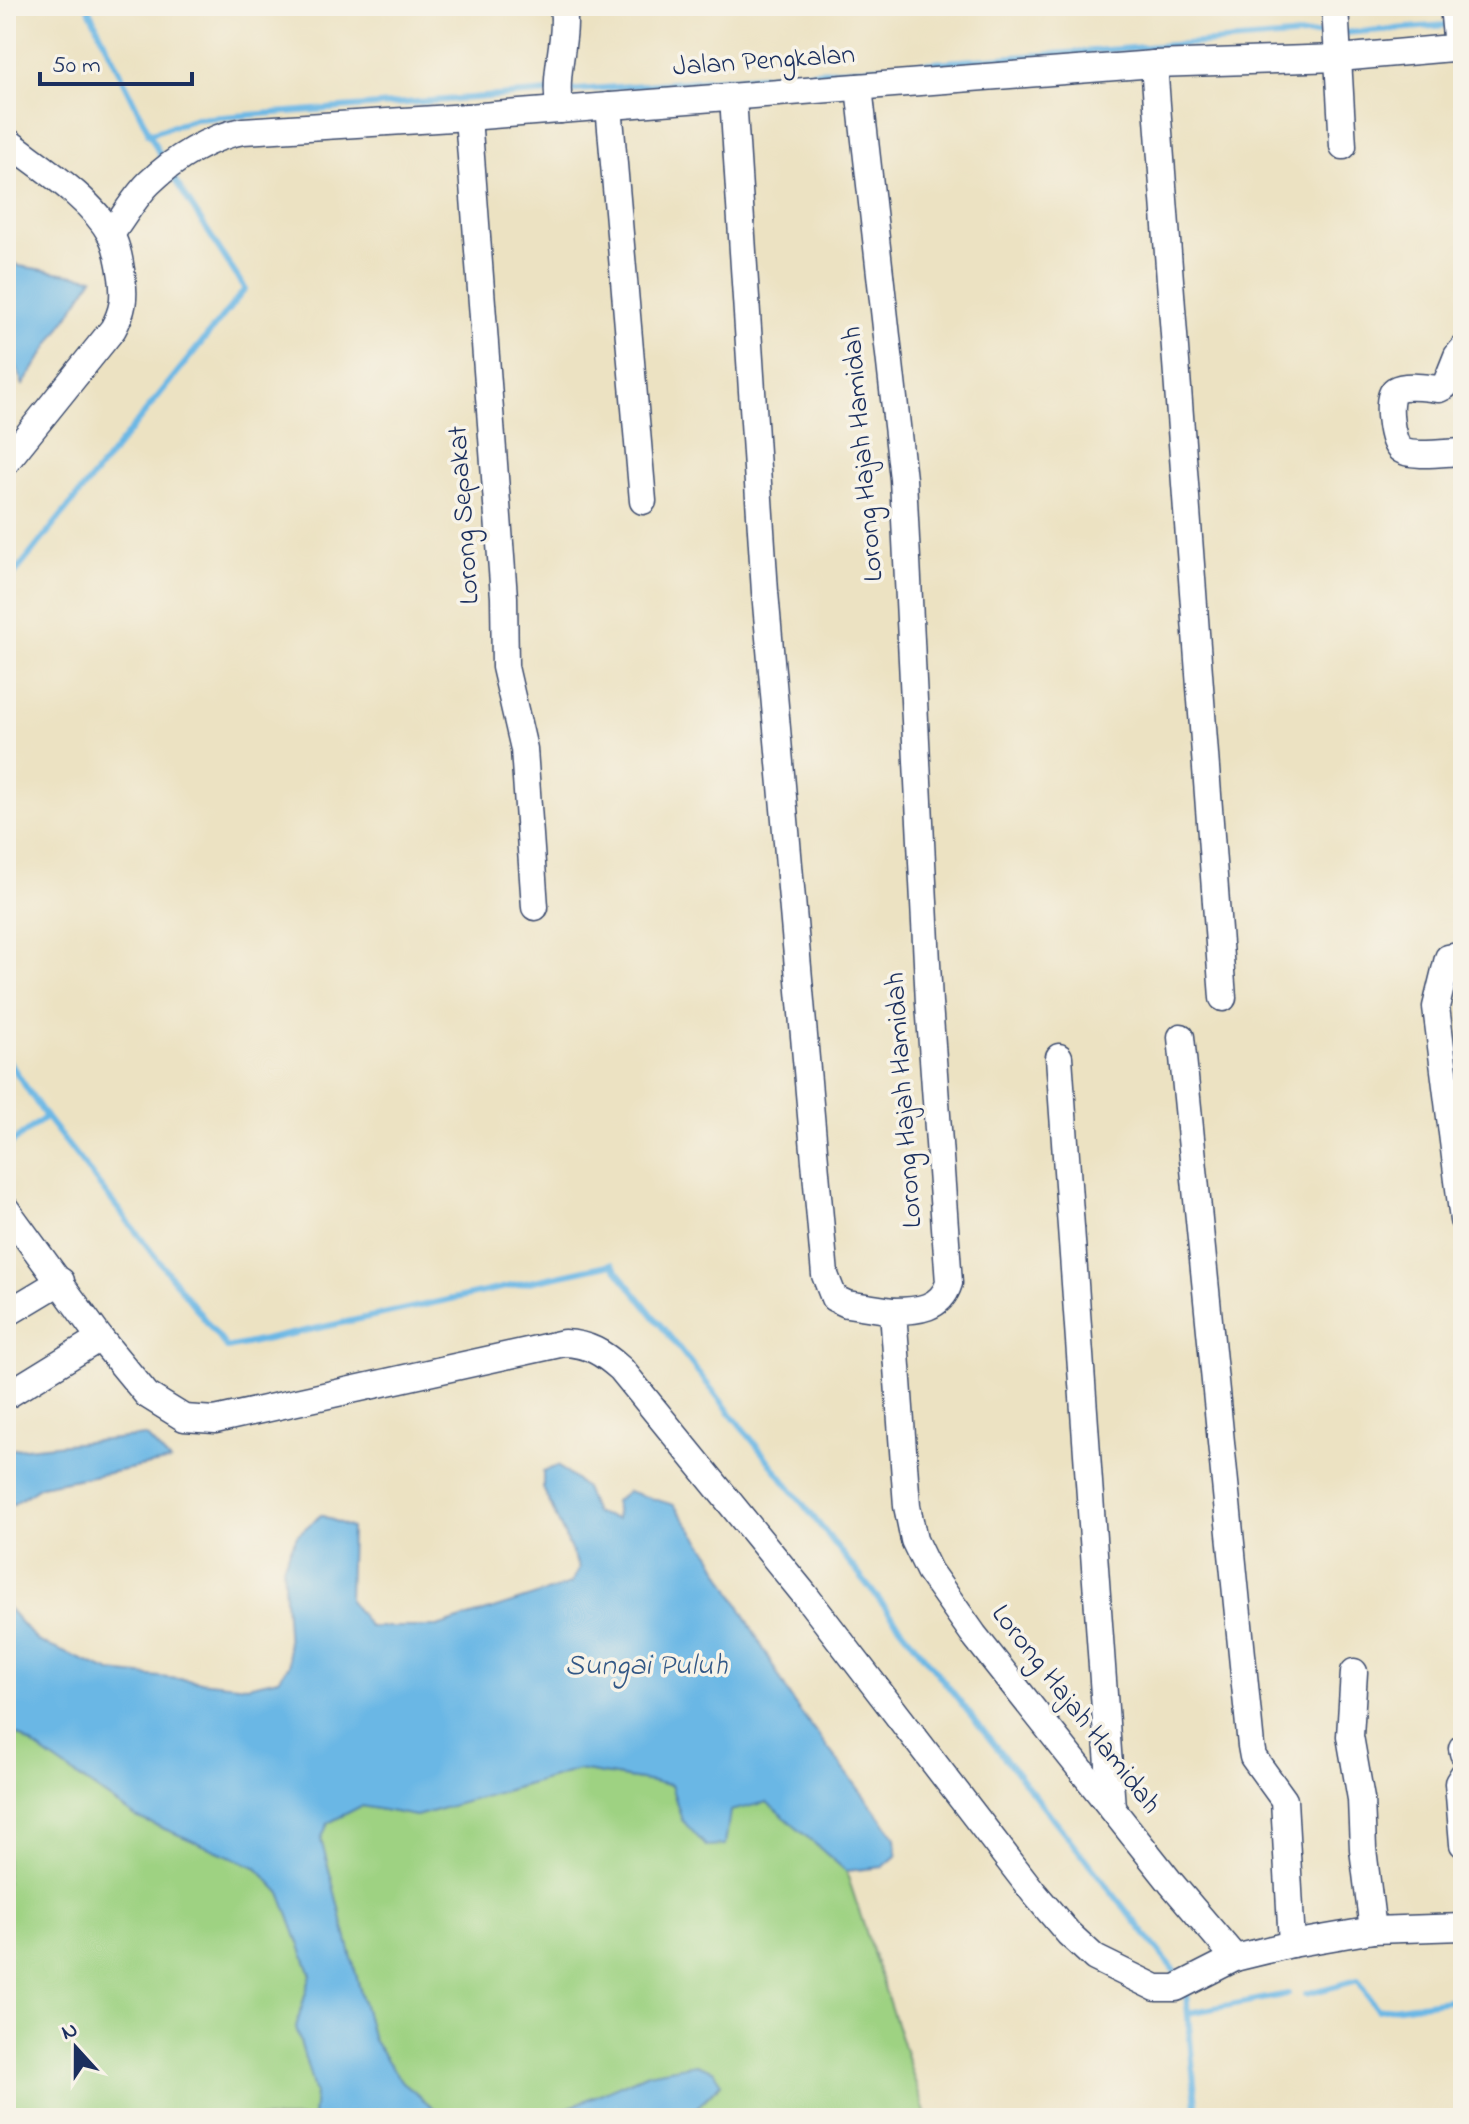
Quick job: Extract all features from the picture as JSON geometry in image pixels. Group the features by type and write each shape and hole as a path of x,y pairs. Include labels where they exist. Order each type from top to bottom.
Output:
{"street":[{"path":"559,106 558,68 566,28 563,6"},
{"path":"1336,13 1343,146"},
{"name":"Jalan Pengkalan","path":"111,234 149,183 203,143 243,131 468,117 559,106 609,106 1154,64 1339,53 1456,29"},
{"path":"1154,64 1223,998"},
{"name":"Lorong Hajah Hamidah","path":"859,87 903,479 929,1003 949,1283 946,1294 936,1305 893,1311 907,1506 914,1540 929,1571 974,1635 1171,1883 1235,1958"},
{"path":"733,97 765,592 825,1275 834,1298 847,1304 893,1311"},
{"path":"609,106 643,501"},
{"name":"Lorong Sepakat","path":"468,117 504,597 505,667 524,749 535,907"},
{"path":"6,140 88,206 111,234 120,259 125,296 122,313 113,329 6,462"},
{"path":"1463,349 1445,386 1439,389 1400,388 1388,398 1393,438 1399,449 1410,454 1463,452"},
{"path":"1463,955 1448,958 1436,1007 1463,1233"},
{"path":"1181,1037 1251,1746 1258,1765 1284,1800 1292,1944"},
{"path":"1059,1057 1112,1808"},
{"path":"6,1209 100,1338 147,1395 184,1418 215,1420 564,1343 583,1344 602,1352 621,1369 805,1595 1034,1893 1069,1934 1095,1958 1156,1988 1176,1988 1235,1958 1292,1944 1373,1930 1463,1927"},
{"path":"6,1314 61,1281"},
{"path":"6,1396 100,1338"},
{"path":"1354,1672 1350,1736 1361,1799 1363,1849 1373,1930"},
{"path":"1463,1775 1458,1783 1459,1826 1463,1844"}],"green space":[{"path":"6,1733 18,1735 136,1817 256,1867 280,1892 311,1975 296,2027 315,2093 313,2118 6,2118"},
{"path":"578,1770 671,1785 682,1820 767,1802 846,1871 927,2118 648,2118 693,2111 721,2084 713,2070 648,2073 545,2118 469,2118 440,2113 402,2082 373,2040 321,1838 328,1823 361,1806 416,1816"}],"water":[{"path":"6,259 19,266 93,278 23,385 6,339 15,289 6,288"},
{"path":"146,1436 170,1461 41,1486 6,1509 6,1450"},
{"name":"Sungai Puluh","path":"558,1466 585,1488 595,1513 617,1519 615,1501 628,1491 674,1505 711,1555 793,1702 896,1838 897,1855 883,1867 846,1871 767,1802 730,1811 725,1845 706,1846 682,1820 671,1785 578,1770 416,1816 361,1806 328,1823 321,1839 373,2040 402,2082 440,2113 469,2118 313,2118 315,2093 296,2027 311,1975 280,1892 256,1867 136,1817 18,1735 6,1733 6,1606 37,1641 111,1672 247,1686 278,1679 289,1665 283,1566 297,1535 321,1515 351,1528 349,1600 370,1627 437,1627 571,1584 579,1568 543,1488 543,1471"},
{"path":"696,2064 713,2070 721,2083 693,2111 648,2118 545,2118 648,2073"}],"waterway":[{"path":"87,6 163,161"},
{"path":"1343,33 1447,25"},
{"path":"565,91 1332,33"},
{"path":"148,134 196,119 550,92"},
{"path":"6,584 245,289 171,174"},
{"path":"6,1057 46,1117 227,1348 612,1264 1180,1978"},
{"path":"6,1147 46,1117"},
{"path":"1306,1994 1358,1980 1377,2010 1463,1998"},
{"path":"1186,1992 1197,2118"},
{"path":"1188,2013 1288,1994"}]}
